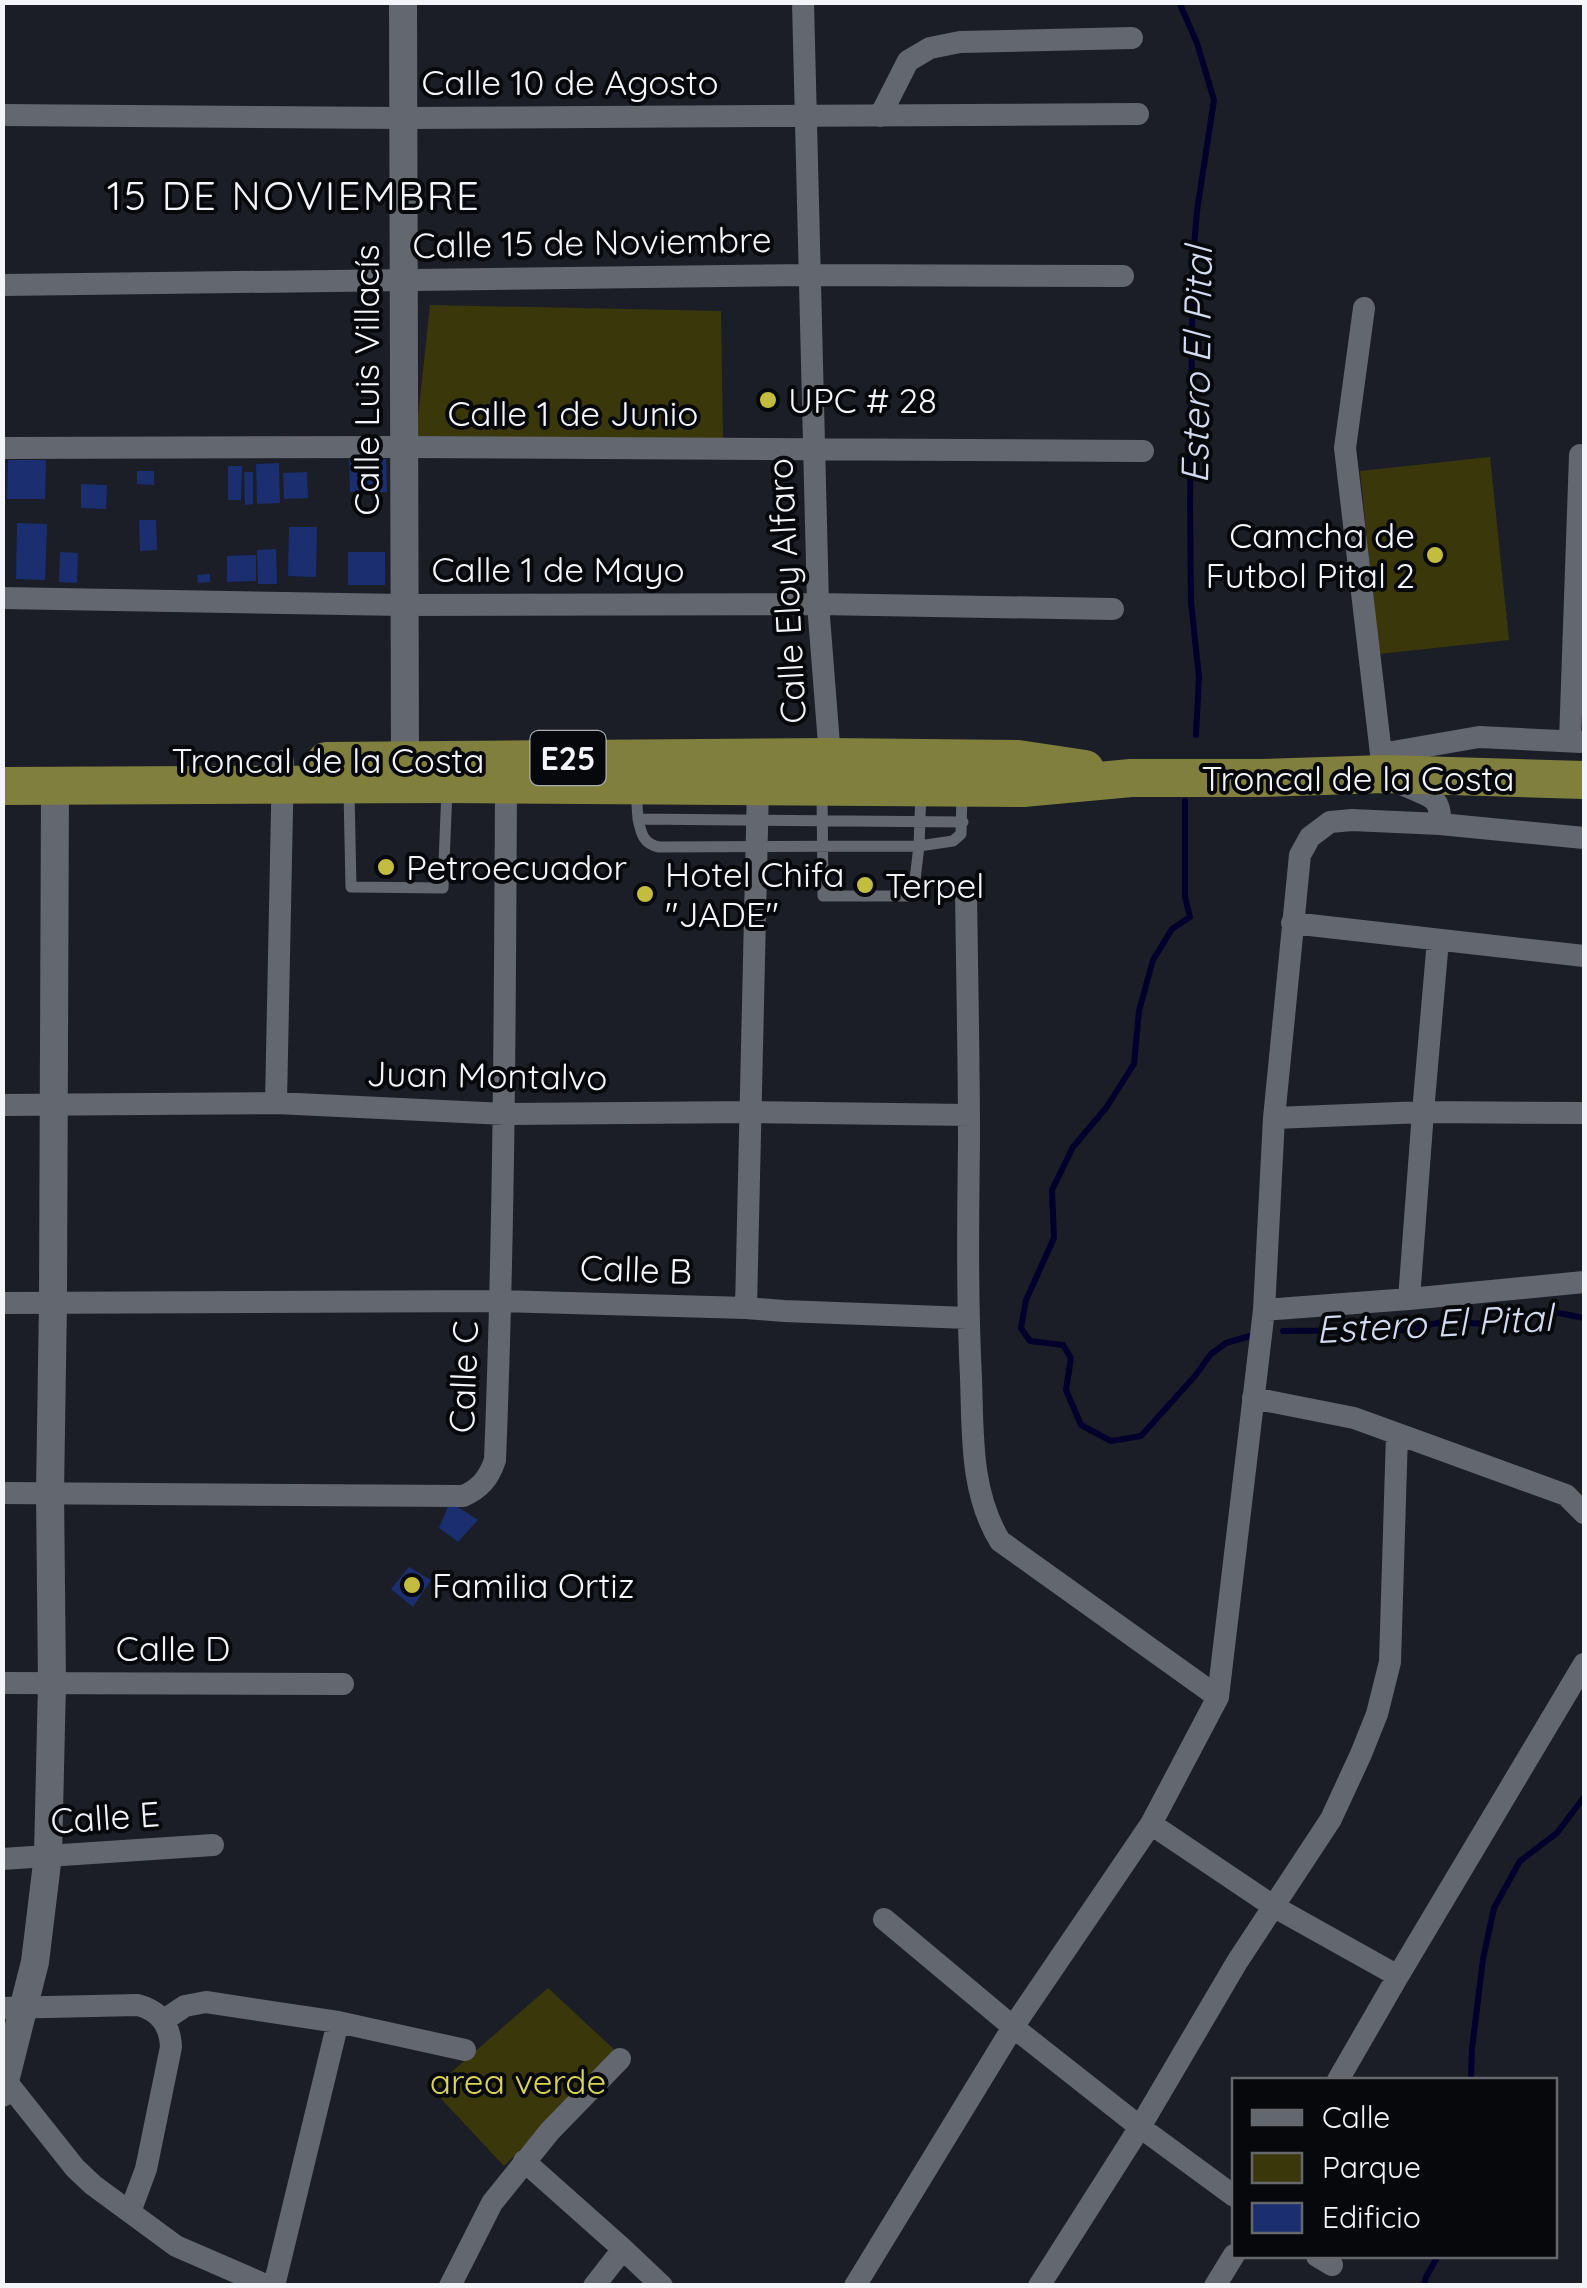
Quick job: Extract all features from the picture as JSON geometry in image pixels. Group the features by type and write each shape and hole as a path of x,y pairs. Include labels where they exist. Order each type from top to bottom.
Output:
{"highway":[{"name":"Troncal de la Costa","path":"348,773 404,758 824,788 921,805 962,805 1045,786 1132,778 1261,778 1383,764 1584,780"},
{"name":"Troncal de la Costa","path":"2,761 348,773 447,784 506,785 637,803 758,803 824,788 1018,759 1132,778"},
{"name":"Troncal de la Costa","path":"2,786 283,773"}],"street":[{"name":"Calle Luis Villacís","path":"403,2 404,758"},
{"name":"Calle Eloy Alfaro","path":"804,2 824,788"},
{"path":"880,116 908,61 930,48 960,42 1132,38"},
{"name":"Calle 10 de Agosto","path":"2,115 403,118 1138,114"},
{"name":"Calle 15 de Noviembre","path":"2,285 810,274 1123,276"},
{"path":"1364,308 1345,448 1383,764 1409,788 1433,798 1439,806 1440,824"},
{"name":"Calle 1 de Junio","path":"2,448 1143,450"},
{"path":"1383,764 1479,737 1577,742 1580,455"},
{"name":"Calle 1 de Mayo","path":"2,598 403,605 1112,608"},
{"path":"276,1103 283,773"},
{"name":"Calle C","path":"2,1494 463,1496 486,1479 496,1460 502,1301 506,785"},
{"path":"55,786 48,1855 35,1962 13,2007 4,2087 93,2185 176,2246 271,2286 338,2022"},
{"path":"746,1308 758,803"},
{"path":"856,2286 1012,2027 1151,1824 1218,1697 1264,1310 1274,1118 1300,855 1310,837 1330,822 1352,820 1584,838"},
{"path":"966,889 968,1318 974,1462 983,1504 1000,1541 1218,1697"},
{"path":"1292,923 1584,956"},
{"path":"1409,1299 1438,940"},
{"name":"Juan Montalvo","path":"2,1106 276,1103 505,1114 969,1115"},
{"path":"1274,1118 1423,1112 1584,1114"},
{"path":"1264,1310 1584,1282"},
{"name":"Calle B","path":"2,1303 502,1301 968,1318"},
{"path":"1252,1398 1354,1418 1566,1495 1584,1513"},
{"path":"1039,2286 1140,2127 1237,1962 1330,1819 1362,1754 1390,1662 1398,1434"},
{"path":"1339,2078 1584,1664"},
{"name":"Calle D","path":"2,1683 343,1684"},
{"path":"1151,1824 1273,1906 1398,1976"},
{"name":"Calle E","path":"2,1859 213,1845"},
{"path":"884,1920 1012,2027 1232,2195"},
{"path":"164,2020 186,2006 206,2002 338,2022 464,2050"},
{"path":"13,2007 138,2006 164,2020 171,2047 146,2168 130,2212"},
{"path":"450,2286 492,2203 524,2162 620,2058"},
{"path":"524,2162 662,2286"},
{"path":"594,2286 623,2249"},
{"path":"1215,2286 1233,2258"}],"lane":[{"path":"348,773 351,887 442,888 447,784"},
{"path":"824,788 824,896 913,896 921,805"},
{"path":"637,803 642,836 653,846 758,847 919,846 954,840 960,834 962,805"}],"green space":[{"path":"430,305 721,311 723,440 416,436"},
{"name":"Camcha de Futbol Pital 2","path":"1490,457 1509,640 1379,654 1360,471"},
{"name":"area verde","path":"548,1988 618,2053 504,2166 432,2089"}],"building":[{"path":"349,459 386,459 387,492 350,492"},
{"path":"8,460 46,460 45,499 7,499"},
{"path":"279,463 280,503 257,504 256,464"},
{"path":"228,466 242,466 241,500 228,500"},
{"path":"137,471 154,471 154,485 137,484"},
{"path":"244,472 253,472 253,504 245,505"},
{"path":"307,472 308,498 284,499 283,473"},
{"path":"81,484 107,485 106,509 81,508"},
{"path":"139,520 156,520 157,550 140,551"},
{"path":"17,523 47,524 45,580 16,579"},
{"path":"289,527 317,527 316,577 288,576"},
{"path":"276,549 277,584 258,584 257,550"},
{"path":"60,552 78,553 77,583 59,582"},
{"path":"348,552 385,552 385,585 348,585"},
{"path":"256,555 256,581 227,582 227,556"},
{"path":"210,574 210,582 198,583 197,575"},
{"path":"450,1502 478,1520 458,1542 439,1528"},
{"name":"Familia Ortiz","path":"409,1567 431,1580 413,1607 391,1589"}],"waterway":[{"name":"Estero El Pital","path":"1179,2 1197,43 1214,100 1193,259 1190,505 1191,602 1199,677 1196,735"},
{"name":"Estero El Pital","path":"1185,801 1185,897 1190,917 1172,929 1153,960 1139,1011 1134,1064 1106,1108 1073,1147 1052,1190 1054,1238 1026,1300 1021,1328 1030,1341 1063,1345 1071,1358 1066,1390 1081,1425 1111,1441 1141,1436 1211,1354 1226,1343 1257,1334"},
{"name":"Estero El Pital","path":"1283,1331 1403,1330 1443,1322 1491,1324 1511,1317 1554,1312 1584,1318"},
{"name":"Estero El Pital","path":"1471,2078 1483,1959 1494,1908 1520,1861 1557,1833 1584,1797"},
{"name":"Estero El Pital","path":"1424,2286 1437,2258"}],"place":[{"name":"UPC # 28","path":"768,400"},
{"name":"Camcha de Futbol Pital 2","path":"1435,555"},
{"name":"Petroecuador","path":"386,867"},
{"name":"Terpel","path":"865,885"},
{"name":"Hotel Chifa \"JADE\"","path":"645,894"},
{"name":"Familia Ortiz","path":"412,1585"}],"district":[{"name":"15 DE NOVIEMBRE","path":"294,195"}]}
